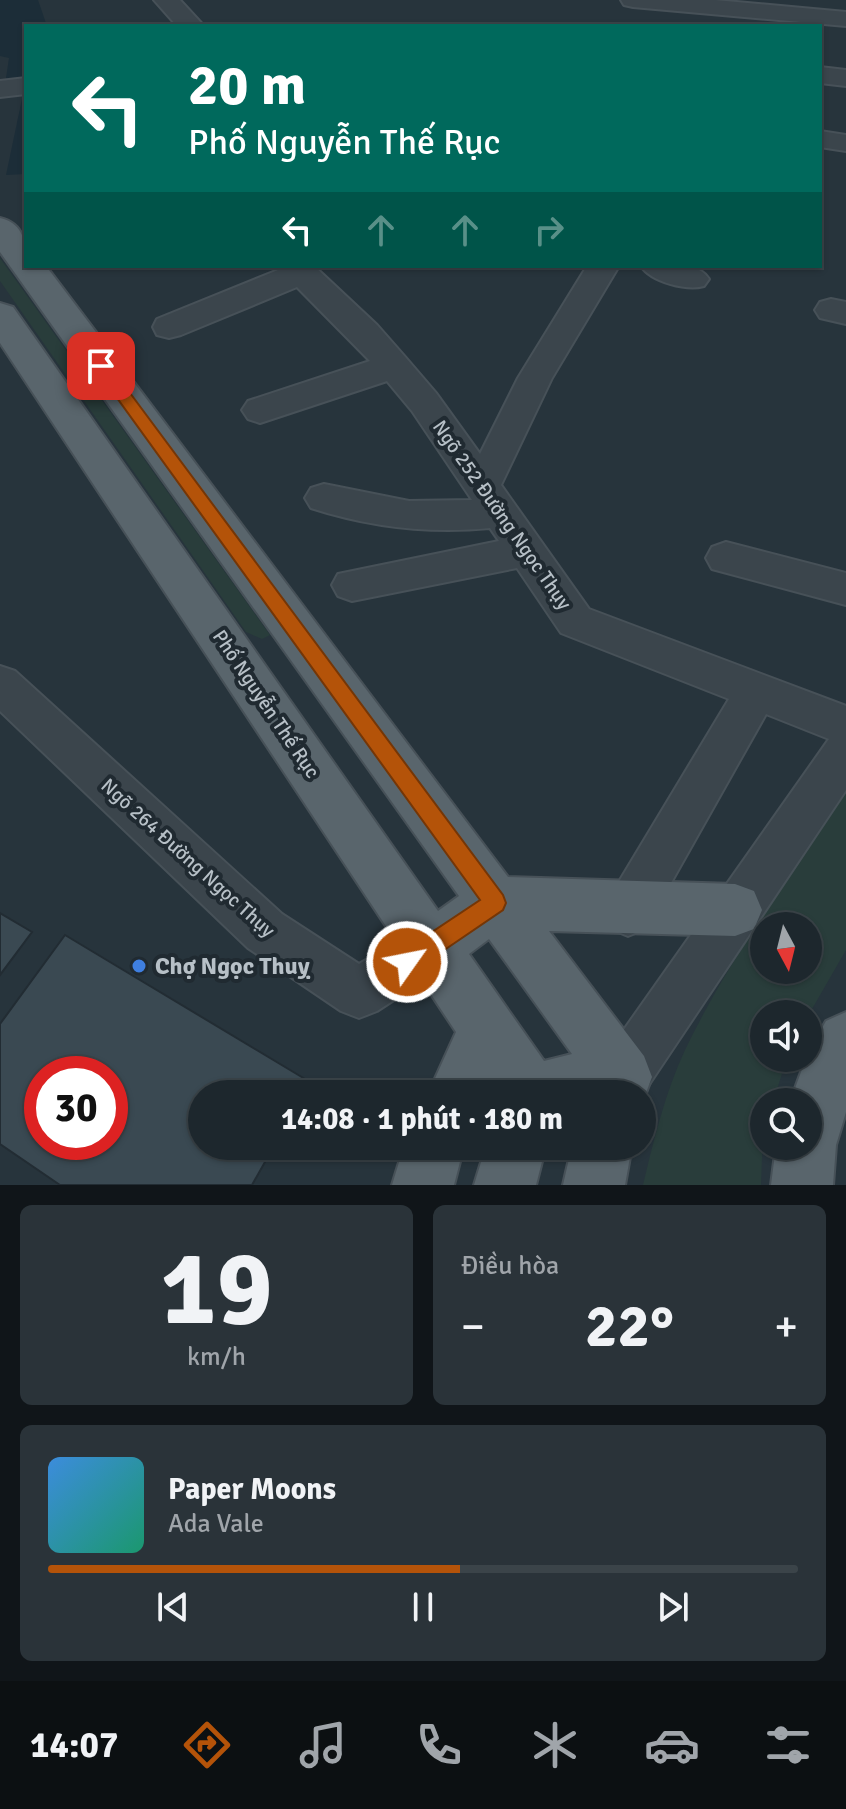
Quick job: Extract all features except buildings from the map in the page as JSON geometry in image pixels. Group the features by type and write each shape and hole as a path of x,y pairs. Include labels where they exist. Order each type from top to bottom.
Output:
{"main road":[{"path":"0,228 24,261"},
{"path":"29,268 495,903 617,1080"},
{"name":"Phố Nguyễn Thế Rục","path":"3,328 522,1080"},
{"path":"432,947 495,903 735,910"},
{"path":"463,1080 487,1029"},
{"path":"822,1094 828,1074 846,1041"},
{"path":"423,1185 430,1160"},
{"path":"505,1185 512,1160"},
{"path":"594,1185 599,1160"},
{"path":"802,1185 805,1160"}],"street":[{"path":"166,0 189,24"},
{"path":"633,0 816,8 846,19"},
{"path":"822,75 846,78"},
{"path":"0,89 24,86"},
{"path":"822,139 846,143"},
{"path":"324,498 409,516 450,517 492,498 535,378 602,268"},
{"path":"663,268 693,279"},
{"path":"169,327 299,270"},
{"name":"Ngõ 252 Đường Ngọc Thụy","path":"299,270 365,333 394,366 492,498 575,621 846,726"},
{"path":"260,410 394,366"},
{"path":"352,585 525,551"},
{"path":"726,558 846,589"},
{"name":"Ngõ 264 Đường Ngọc Thụy","path":"0,684 265,931 359,993 432,947"},
{"path":"629,909 756,692"},
{"path":"623,1080 735,910 846,752"}],"green space":[{"path":"0,258 270,635 262,639 246,632 0,281"},
{"path":"846,789 846,950 817,1000 750,1000 750,1072 783,1072 777,1088 750,1088 750,1160 762,1160 761,1185 643,1185 649,1160 656,1160 656,1133 678,1066 702,1016 750,936 750,984 822,984 822,912 766,912"}],"water":[{"path":"0,0 38,0 46,24 24,24 24,174 6,175 23,94 6,78 9,58 0,56"}],"place":[{"name":"Chợ Ngọc Thuỵ","path":"139,966"}],"route":[{"path":"101,366 495,903 407,962"}]}
